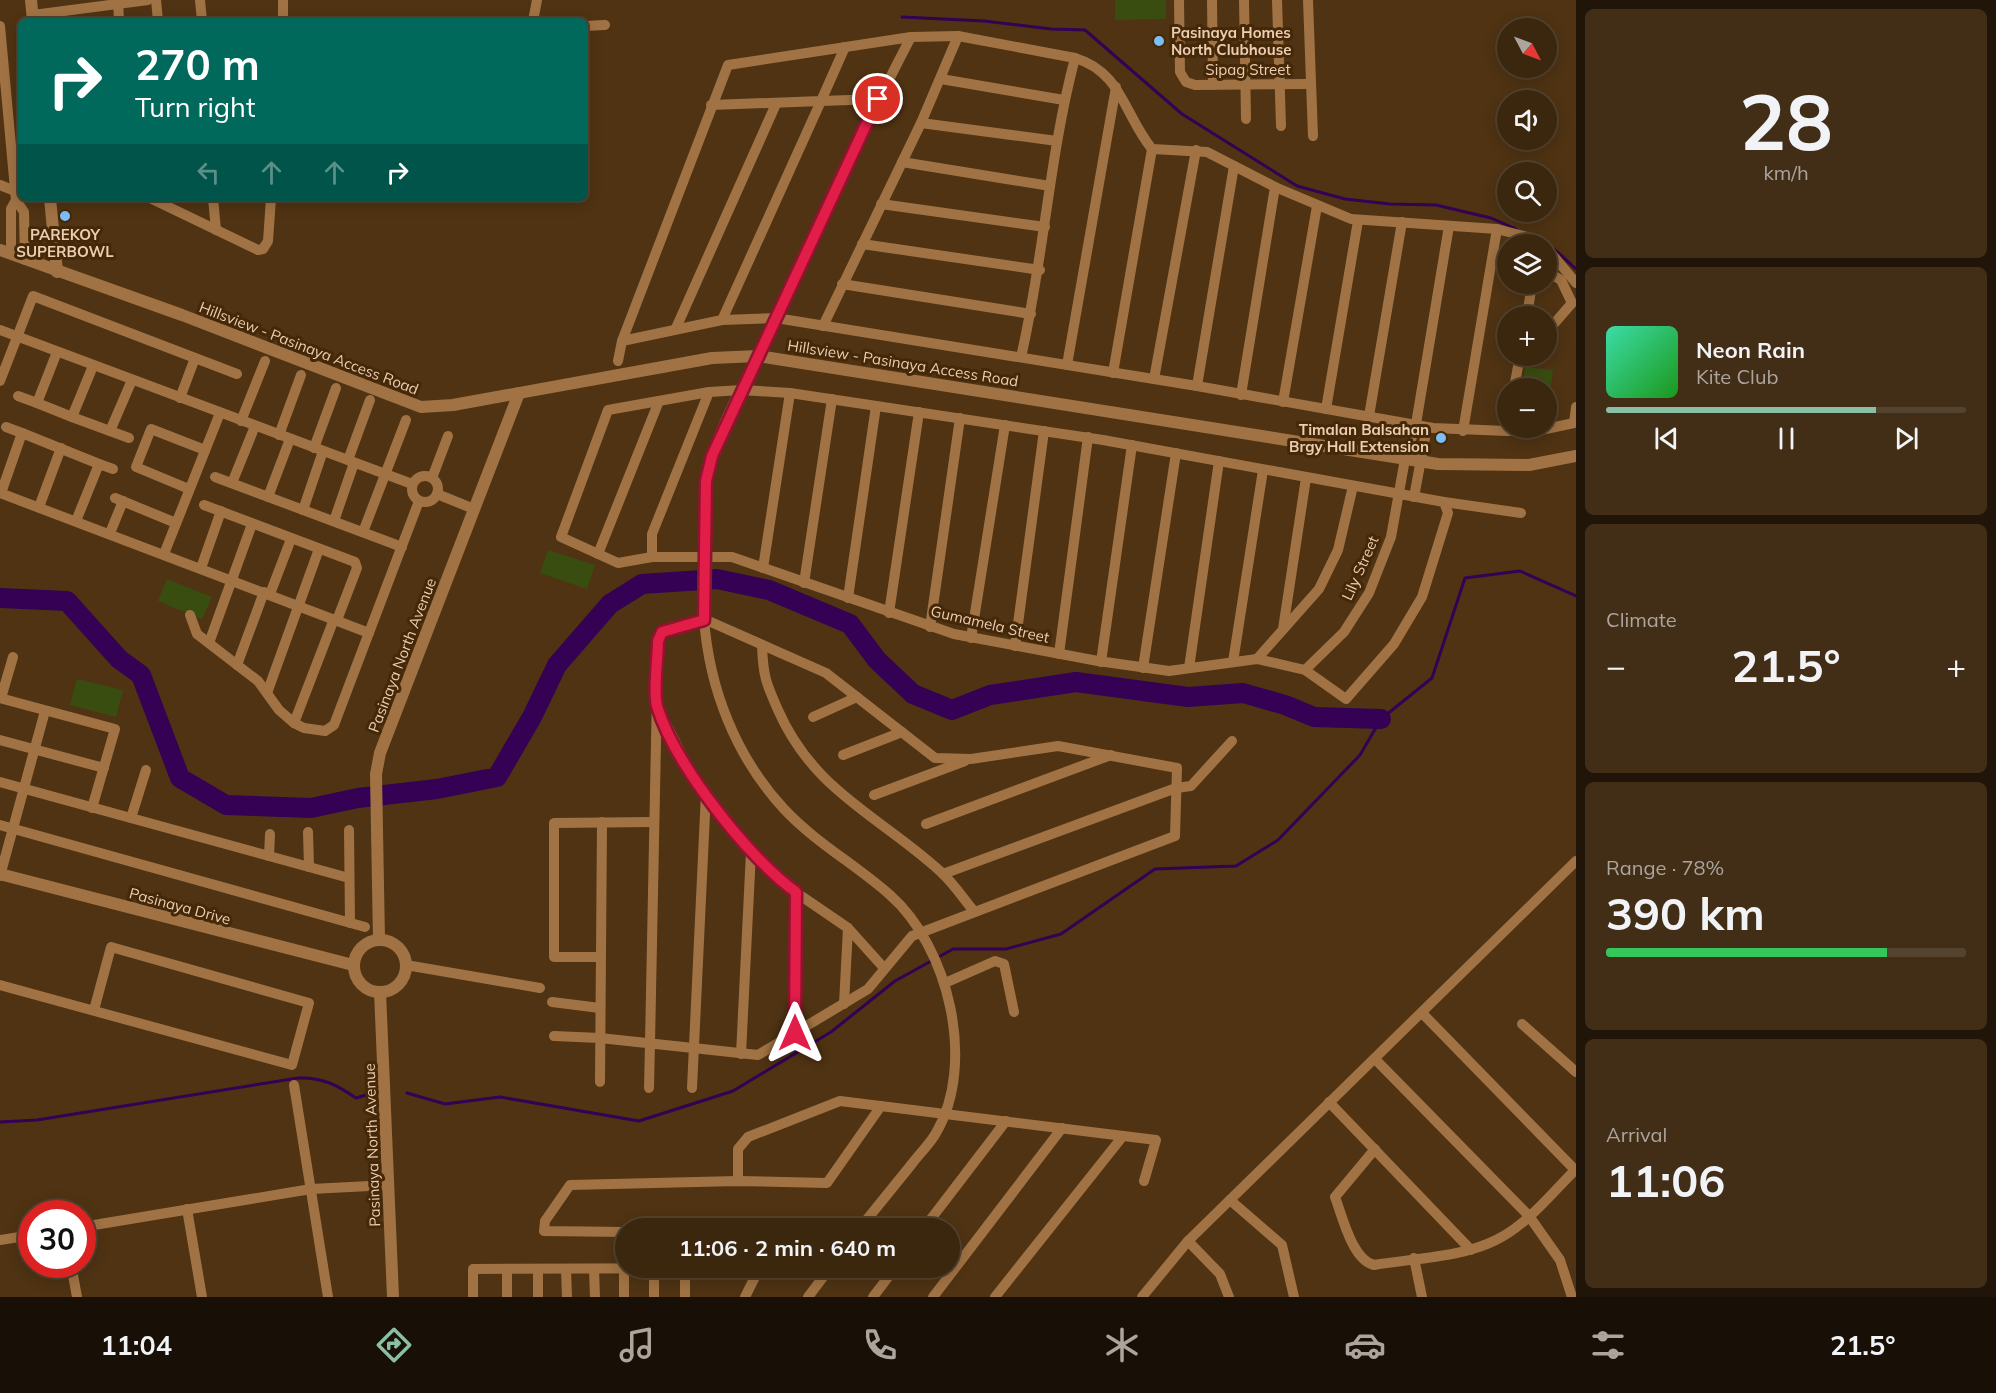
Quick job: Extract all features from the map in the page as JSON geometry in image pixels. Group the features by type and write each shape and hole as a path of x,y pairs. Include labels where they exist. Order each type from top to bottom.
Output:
{"street":[{"path":"31,0 33,18 118,1 148,0"},
{"path":"156,0 158,18"},
{"path":"200,0 202,18"},
{"path":"283,18 284,0"},
{"path":"534,18 537,0"},
{"name":"Sipag Street","path":"1179,0 1180,72 1186,82 1213,85 1310,84"},
{"path":"1212,0 1213,85"},
{"path":"1244,0 1246,119"},
{"path":"1277,0 1281,126"},
{"path":"1308,0 1313,136"},
{"path":"118,1 119,18"},
{"path":"76,8 77,18"},
{"path":"588,26 605,25"},
{"path":"0,26 15,195 5,252"},
{"path":"823,326 921,123 958,36"},
{"path":"618,361 622,340 728,65 910,37 958,36 1075,58 1108,75 1140,135 1152,149 1207,152 1317,206 1358,220 1497,229 1512,234"},
{"path":"868,1218 937,1132 949,1097 955,1056 954,1026 944,981 923,933 892,896 817,842 782,807 753,769 729,726 713,680 704,620 706,481 712,456 742,390 878,99 910,37"},
{"path":"722,320 844,47"},
{"path":"1021,357 1040,270 1050,186 1064,100 1075,58"},
{"path":"941,79 1064,100"},
{"path":"1067,365 1116,87"},
{"path":"711,105 878,99"},
{"path":"676,328 776,104"},
{"path":"921,123 1057,141"},
{"path":"1113,372 1152,149"},
{"path":"1154,379 1196,150"},
{"path":"902,162 1050,186"},
{"path":"1197,386 1234,166"},
{"path":"0,185 15,195 18,201"},
{"path":"1241,395 1275,187"},
{"path":"18,201 24,212 26,260"},
{"path":"50,201 57,272"},
{"path":"156,201 253,249 263,249 268,241 271,201"},
{"path":"176,201 178,211"},
{"path":"213,201 216,230"},
{"path":"881,204 1045,227"},
{"path":"1283,402 1317,206"},
{"path":"1326,409 1358,220"},
{"path":"1369,416 1402,222"},
{"path":"1414,497 1420,461 1421,425 1449,226"},
{"path":"1463,430 1497,229"},
{"path":"862,244 1040,270"},
{"name":"Hillsview - Pasinaya Access Road","path":"5,252 182,315 415,406 453,405 712,358 758,356 1420,461 1501,466 1529,465 1576,456"},
{"path":"1557,261 1576,283"},
{"path":"1557,276 1572,299 1571,306 1557,321"},
{"path":"842,284 1031,314"},
{"path":"0,381 33,296 237,374"},
{"path":"622,340 722,320 777,318 1113,372 1421,425 1463,430 1497,429"},
{"path":"0,330 412,484"},
{"path":"37,403 57,352"},
{"path":"180,398 195,358"},
{"path":"241,421 265,361"},
{"path":"72,417 93,366"},
{"path":"279,435 301,375"},
{"path":"110,431 132,380"},
{"path":"303,510 336,388"},
{"path":"598,554 659,401 709,392 742,390 790,393 1088,437 1400,495 1521,513"},
{"path":"652,557 652,534 709,392"},
{"name":"Pasinaya North Avenue","path":"379,940 376,774 387,731 519,393"},
{"path":"763,568 790,393"},
{"path":"18,396 129,438"},
{"path":"804,583 832,399"},
{"path":"334,521 370,400"},
{"name":"Gumamela Street","path":"659,401 608,410 561,537 618,563 652,557 732,557 930,627 971,638 1101,662 1169,671 1257,659 1305,670 1346,699 1394,644 1422,597 1448,513 1444,502"},
{"path":"848,598 876,406"},
{"path":"1557,427 1574,423 1576,407"},
{"path":"889,613 919,412"},
{"path":"164,554 220,413"},
{"path":"930,627 960,418"},
{"path":"363,532 406,420"},
{"path":"971,638 1005,425"},
{"name":"Lily Street","path":"1305,670 1344,632 1369,593 1391,537 1405,459 1421,425"},
{"path":"232,483 255,426"},
{"path":"6,427 113,469"},
{"path":"189,489 136,467 152,429 205,450"},
{"path":"1015,646 1044,431"},
{"path":"22,433 1,493 369,633"},
{"path":"432,478 448,436"},
{"path":"1059,654 1088,437"},
{"path":"268,497 290,439"},
{"path":"1101,662 1132,445"},
{"path":"39,507 61,448"},
{"path":"1143,668 1176,453"},
{"path":"1189,668 1219,461"},
{"path":"76,521 99,464"},
{"path":"1233,662 1263,470"},
{"path":"423,475 432,478 438,485 437,494 428,502 419,501 411,492 412,484 423,475"},
{"path":"215,477 402,547"},
{"path":"1283,629 1306,478"},
{"path":"1257,659 1319,589 1338,550 1353,486"},
{"path":"437,494 474,509"},
{"path":"110,533 119,499 176,523"},
{"path":"190,615 194,631 258,681 279,710 294,723 304,728 326,731 334,725 419,501"},
{"path":"204,505 357,565 294,723"},
{"path":"201,568 221,511"},
{"path":"210,643 252,524"},
{"path":"237,665 291,539"},
{"path":"267,693 319,549"},
{"path":"554,1036 600,1038 650,1043 695,1048 741,1054 758,1055 868,989 912,936 973,910 1175,836 1177,768 1058,746 971,759 935,758 826,673 704,620 662,632 658,641 654,822 650,1043 649,1088"},
{"path":"762,645 763,676 786,728 808,763 840,794 943,874 973,910"},
{"path":"13,657 0,698 115,729 92,808"},
{"path":"813,717 857,697"},
{"path":"657,705 690,771 751,852 796,892 848,928 884,968"},
{"path":"0,875 45,711"},
{"path":"843,755 902,732"},
{"path":"0,740 104,768"},
{"path":"943,874 1176,788 1191,786 1232,741"},
{"path":"926,824 1112,755"},
{"path":"874,795 971,759"},
{"path":"131,818 146,770"},
{"path":"0,782 349,878"},
{"path":"692,1088 706,792"},
{"path":"600,1082 602,822"},
{"path":"601,957 554,957 554,823 654,822"},
{"path":"0,825 365,927"},
{"path":"349,830 350,923"},
{"path":"308,832 309,867"},
{"path":"269,856 270,834"},
{"path":"741,1054 751,852"},
{"path":"1142,1297 1188,1241 1329,1102 1423,1014 1576,861"},
{"name":"Pasinaya Drive","path":"0,875 353,965"},
{"path":"795,1033 796,892"},
{"path":"844,1004 848,928"},
{"path":"379,940 398,947 406,965 399,984 380,992 361,984 353,965 361,947 379,940"},
{"path":"0,985 292,1065 309,1003 111,947 94,1010"},
{"path":"944,981 995,961 1004,964 1014,1012"},
{"path":"406,965 540,988"},
{"name":"Pasinaya North Avenue","path":"380,992 393,1297"},
{"path":"552,1002 600,1008"},
{"path":"1375,1149 1335,1197 1350,1238 1369,1264 1472,1250 1502,1237 1529,1216 1576,1170 1423,1014"},
{"path":"1522,1024 1576,1072"},
{"path":"1375,1059 1529,1216 1560,1260 1573,1296"},
{"path":"294,1085 328,1297"},
{"path":"738,1181 738,1149 748,1137 840,1101 1156,1140 1144,1181"},
{"path":"1329,1102 1472,1250"},
{"path":"615,1232 544,1231 545,1221 570,1185 738,1181 827,1183 881,1106"},
{"path":"932,1218 1006,1121"},
{"path":"933,1297 1062,1128"},
{"path":"995,1297 1123,1136"},
{"path":"96,1225 311,1189 389,1185"},
{"path":"1230,1200 1282,1245 1294,1297"},
{"path":"187,1209 202,1297"},
{"path":"0,1240 18,1237"},
{"path":"1188,1241 1220,1275 1229,1297"},
{"path":"1414,1258 1422,1297"},
{"path":"473,1297 473,1269 615,1268"},
{"path":"507,1269 507,1297"},
{"path":"538,1269 538,1297"},
{"path":"566,1269 567,1297"},
{"path":"594,1269 595,1297"},
{"path":"74,1278 77,1297"},
{"path":"624,1278 624,1297"},
{"path":"654,1278 654,1297"},
{"path":"685,1278 685,1297"},
{"path":"745,1297 753,1278"},
{"path":"808,1297 822,1278"},
{"path":"873,1297 887,1278"}],"green space":[{"path":"1115,0 1166,0 1166,19 1115,20"},
{"path":"1525,367 1553,370 1552,378 1523,378"},
{"path":"548,550 595,565 587,589 540,573"},
{"path":"167,579 212,597 202,619 158,601"},
{"path":"77,679 123,690 116,717 70,705"}],"waterway":[{"path":"902,17 984,21 1051,29 1085,30 1182,114 1297,186 1345,199 1390,204 1436,205 1491,218 1516,229"},
{"path":"1557,252 1576,269"},
{"path":"407,1093 445,1104 500,1097 639,1121 733,1091 831,1032 895,981 953,949 1006,949 1061,934 1155,869 1236,866 1278,840 1360,755 1381,719 1432,678 1465,578 1520,571 1576,596"},
{"path":"0,598 67,601 119,659 141,675 180,778 226,805 311,808 358,798 437,789 497,777 532,717 557,665 610,604 642,584 717,579 769,590 850,624 877,660 913,694 952,710 990,695 1076,682 1188,697 1243,693 1285,705 1314,717 1381,719"},
{"path":"0,1122 37,1120 298,1078 329,1083 356,1098 366,1095"}],"place":[{"name":"Pasinaya Homes North Clubhouse","path":"1159,41"},
{"name":"PAREKOY SUPERBOWL","path":"65,216"},
{"name":"Timalan Balsahan Brgy Hall Extension","path":"1441,438"}],"route":[{"path":"795,1033 796,892 751,852 713,805 690,771 657,705 658,641 662,632 704,620 706,481 712,456 878,99"}]}
